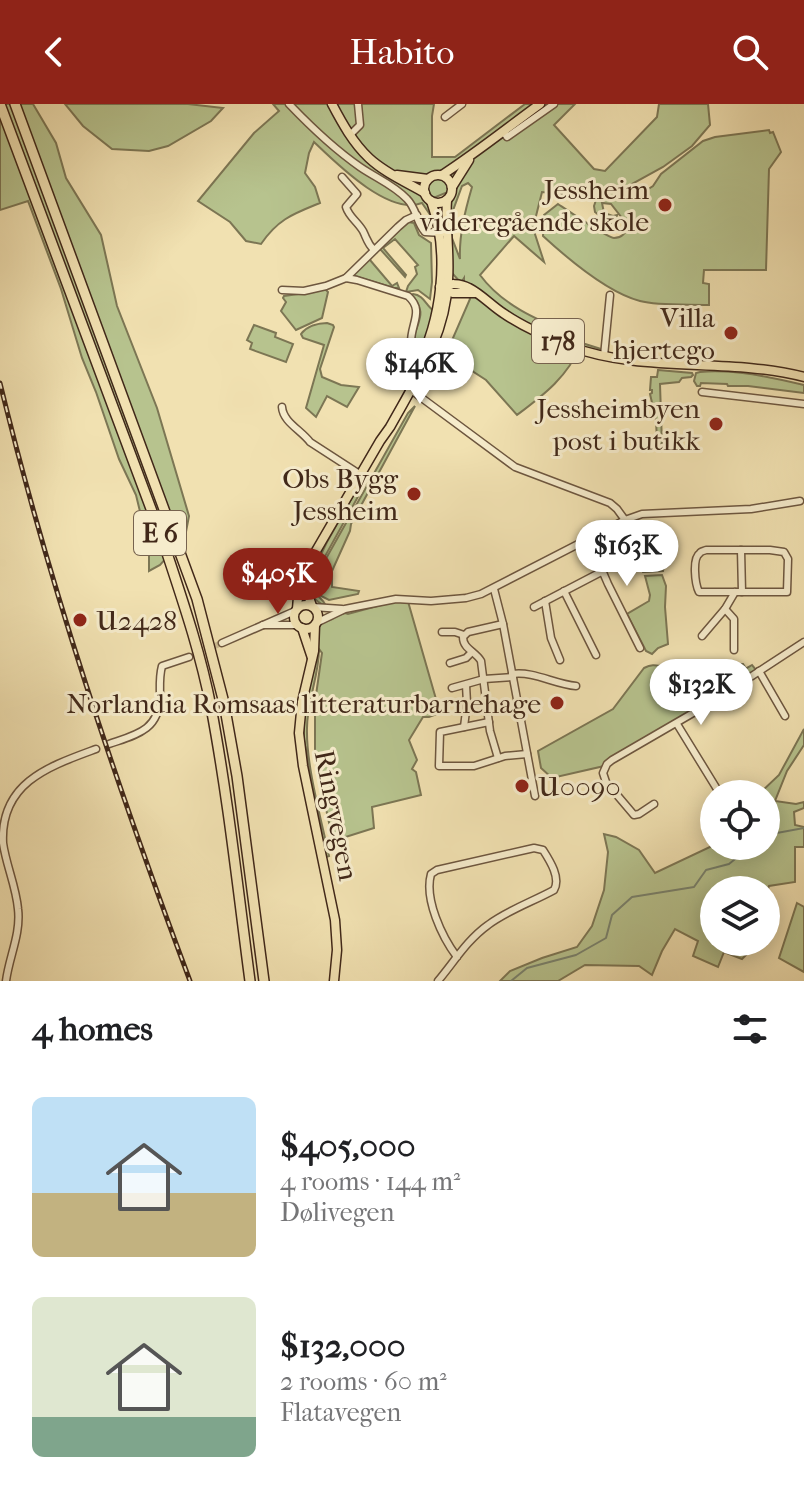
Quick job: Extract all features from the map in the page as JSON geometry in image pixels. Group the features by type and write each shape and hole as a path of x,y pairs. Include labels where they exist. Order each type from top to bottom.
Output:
{"highway":[{"name":"E 6","path":"0,104 183,602 210,705 223,778 250,981"},
{"name":"E 6","path":"15,104 197,599 227,717 264,981"}],"main road":[{"path":"332,104 350,135 368,157 425,193 442,233"},
{"path":"425,193 424,185 428,179 442,175 505,134 540,104"},
{"path":"380,441 385,425 439,332 445,288 442,233 447,200 471,156"},
{"path":"393,174 428,179"},
{"path":"442,175 449,179 452,187"},
{"path":"431,201 439,203 447,200"},
{"name":"178","path":"445,288 468,287 501,312 531,329 567,345 604,356 746,367 804,377"},
{"path":"312,658 294,618 299,585 411,390 426,352"},
{"path":"299,627 307,629 316,624 317,614 305,587 307,567"},
{"path":"296,610 305,605 313,607"},
{"name":"Ringvegen","path":"316,624 302,702 300,744 335,920 337,950 334,981"}],"street":[{"path":"289,104 335,148 400,192 410,202 425,232 442,233"},
{"path":"350,135 360,125 358,104"},
{"path":"445,117 462,104"},
{"path":"505,134 554,104"},
{"path":"342,177 357,194 346,207 347,213 374,250"},
{"path":"282,290 304,291 346,278 406,220 417,215"},
{"path":"346,278 412,299 417,313 411,344 426,352"},
{"path":"604,356 610,295"},
{"path":"411,390 515,467 610,503 625,520"},
{"path":"702,392 804,404"},
{"path":"282,407 284,417 310,442 361,475"},
{"path":"313,607 345,609 396,599 431,601 466,598 494,589 625,520 649,513 751,509 803,501"},
{"path":"589,540 640,648"},
{"path":"706,550 784,552 788,559 787,592 738,592 699,592 695,584 698,553 706,550"},
{"path":"702,636 738,592 741,550"},
{"path":"534,607 603,571"},
{"path":"494,589 535,796"},
{"path":"564,591 596,655"},
{"path":"545,601 551,638 560,660"},
{"path":"316,624 345,609"},
{"path":"725,609 734,619 734,650"},
{"path":"222,643 296,610"},
{"path":"498,758 489,722 481,661 463,641 468,632 503,624"},
{"path":"263,625 299,627"},
{"path":"442,632 464,635"},
{"path":"654,804 634,815 606,782 603,773 607,764 677,724 804,642"},
{"path":"450,663 466,658 472,652"},
{"path":"109,744 140,733 150,725 160,702 159,676 162,666 189,657"},
{"path":"759,671 785,716"},
{"path":"452,688 524,673 576,686"},
{"path":"464,727 466,685"},
{"path":"489,722 440,732 439,766 474,766 498,758 527,754"},
{"path":"677,724 711,780"},
{"path":"6,981 19,926 17,900 3,845 1,824 5,808 24,783 38,772 96,749"},
{"path":"438,981 487,926 554,890 557,878 543,850 534,848 432,873 429,881 436,919 440,932 457,957"}],"green space":[{"path":"0,104 33,104 56,143 66,178 101,235 117,306 157,408 189,516 185,537 160,565 149,571 145,532 136,495 119,459 28,201 0,210"},
{"path":"65,104 188,104 223,108 211,121 168,146 149,151 112,149 83,126"},
{"path":"273,104 434,104 432,157 455,157 525,104 575,104 554,125 594,169 605,171 657,117 659,104 708,104 710,125 692,146 630,185 631,200 653,186 661,174 703,141 769,130 773,132 781,152 769,169 766,270 704,270 703,283 709,284 709,305 656,304 628,297 589,274 543,236 544,215 558,204 604,234 619,237 629,227 611,204 602,203 604,213 617,215 616,223 610,224 595,212 596,200 542,192 533,228 544,262 514,236 480,275 514,306 583,339 582,343 601,349 597,351 580,346 561,376 517,415 486,380 446,354 470,299 464,278 461,283 452,273 448,217 451,217 452,238 460,259 463,223 472,187 468,183 462,186 452,213 448,212 455,189 426,201 431,216 422,203 409,205 394,202 364,186 314,142 305,173 315,187 320,203 287,218 261,244 246,241 230,222 198,201 254,133 279,111"},
{"path":"408,222 414,223 419,235 431,243 430,299 418,290 406,292 417,274 415,267 418,265 395,239 383,248 405,277 378,250"},
{"path":"372,255 370,260 392,286 397,283 399,288 351,275"},
{"path":"325,289 328,292 322,318 296,330 281,311 286,302 284,296"},
{"path":"413,294 420,296 434,311 422,345 415,344 413,340 420,311"},
{"path":"327,323 334,327 320,369 322,377 341,385 359,387 347,407 327,396 316,417 306,408 324,345 303,338 301,334 313,326"},
{"path":"254,325 276,333 275,337 293,344 286,362 250,349 252,343 247,340"},
{"path":"658,370 693,375 679,382 660,384 662,445 657,442 650,394 651,377 657,377"},
{"path":"696,373 739,373 778,379 804,385 804,393 727,384 701,383 697,386 694,381"},
{"path":"415,406 351,524 332,571 332,587 359,591 358,594 329,600 315,588 315,580 408,413"},
{"path":"360,483 365,484 313,578 314,592 326,606 313,596 308,581"},
{"path":"652,532 664,532 663,571 643,572 636,559 652,558"},
{"path":"662,575 666,586 668,644 652,654 646,651 627,614 649,601 645,576"},
{"path":"407,598 438,706 437,714 423,717 409,740 417,760 412,769 416,772 421,795 372,807 374,828 333,841 315,758 315,702 322,653 319,649 307,743 329,856 326,857 304,740 304,716 315,658 315,641 305,626"},
{"path":"688,661 710,672 709,665 713,662 743,664 745,667 729,673 713,674 724,676 733,674 752,665 757,671 607,761 604,766 552,778 541,768 538,751 613,709 644,668 653,665 667,667 675,663 682,667"},
{"path":"804,729 804,745 780,788 780,780 774,780"},
{"path":"780,802 804,802 804,808 794,812 795,825 804,827 804,847 795,847 795,882 780,884 780,876 700,876 700,956 722,956 718,967 693,956 698,941 675,929 652,975 639,966 585,965 558,981 500,981 510,971 577,947 592,926 604,890 608,852 604,834 639,850 655,873 700,852 700,860 780,860"},
{"path":"797,903 804,907 804,972 779,958"}],"waterway":[{"path":"780,832 804,828"},
{"path":"511,981 527,968 576,955 606,938 612,915 632,897 694,887 706,870 734,860"}],"tunnel":[{"path":"189,657 222,643"}],"railway":[{"path":"0,383 40,535 86,685 190,981"}],"place":[{"name":"Jessheim videregående skole","path":"665,205"},
{"name":"Villa hjertego","path":"731,333"},
{"name":"Jessheimbyen post i butikk","path":"716,424"},
{"name":"Obs Bygg Jessheim","path":"414,494"},
{"name":"U2428","path":"80,620"},
{"name":"Norlandia Romsaas litteraturbarnehage","path":"557,703"},
{"name":"U0090","path":"522,786"}]}
